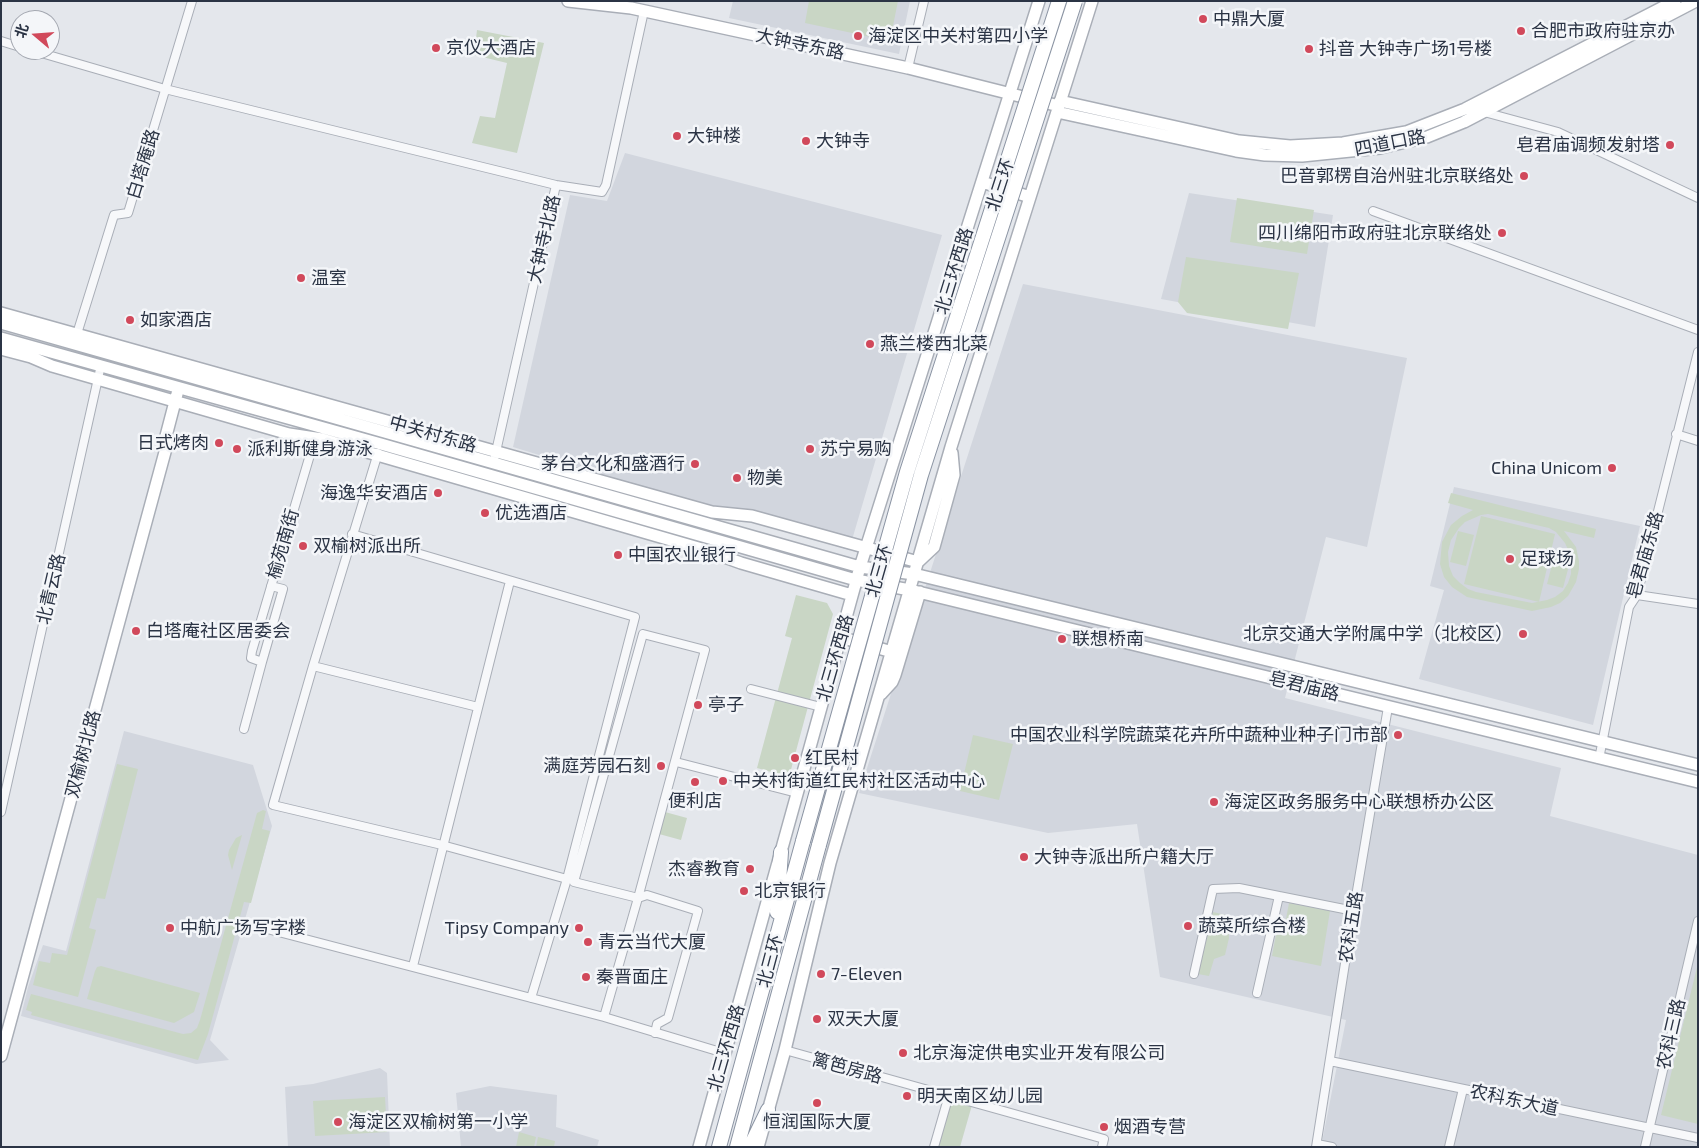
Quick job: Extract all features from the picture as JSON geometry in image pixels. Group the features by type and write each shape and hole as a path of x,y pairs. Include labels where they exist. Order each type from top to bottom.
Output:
{"highway":[{"name":"北三环","path":"719,1145 907,472 1059,1"},
{"name":"北三环","path":"737,1147 922,475 1075,1"},
{"path":"776,943 781,852"},
{"path":"750,1147 768,1110"}],"street":[{"name":"白塔庵路","path":"74,340 114,215 128,213 192,1"},
{"name":"大钟寺东路","path":"568,1 632,5 644,11 908,68 1058,106"},
{"path":"908,68 924,1"},
{"name":"北三环西路","path":"699,1147 856,580 1040,1"},
{"path":"879,697 892,682 895,675 915,591 914,574 918,562 934,548 954,475 951,447 1090,5 1063,1"},
{"name":"四道口路","path":"1058,106 1239,141 1290,146 1343,144 1406,132 1465,109 1676,1"},
{"name":"四道口路","path":"1058,106 1236,152 1281,156 1354,151 1397,145 1442,131 1484,112 1696,1"},
{"name":"大钟寺北路","path":"494,457 556,185 602,192 606,186 644,11"},
{"path":"60,58 165,89 556,185"},
{"path":"1484,112 1558,132 1698,198"},
{"path":"982,182 1030,197"},
{"path":"1373,211 1698,330"},
{"path":"1,313 57,328 74,340"},
{"name":"中关村东路","path":"1,323 74,340 494,457 860,567 887,570"},
{"name":"中关村东路","path":"1,338 856,580 883,584"},
{"name":"中关村东路","path":"1,349 289,434 315,438 377,455 702,548 740,563 852,595"},
{"name":"皂君庙东路","path":"1599,759 1629,607 1638,594 1676,434 1698,352"},
{"name":"北青云路","path":"1,812 101,365"},
{"name":"双榆树北路","path":"1,1056 165,452 166,436 179,402 182,388"},
{"path":"1676,434 1698,441"},
{"name":"榆苑南街","path":"262,662 251,658 252,651 315,438"},
{"path":"381,444 352,534 273,805 442,845 567,879"},
{"name":"中关村东路","path":"494,457 712,512 752,516 918,562"},
{"path":"352,534 636,617 567,879 531,998"},
{"path":"865,644 891,554"},
{"name":"皂君庙路","path":"887,570 914,574 1698,765"},
{"path":"413,966 510,581"},
{"name":"皂君庙路","path":"883,584 1698,782"},
{"path":"244,729 283,589 271,586"},
{"path":"758,1147 785,1050 830,863 892,652 915,591"},
{"path":"1638,594 1698,604"},
{"path":"604,1017 638,898 676,762 705,650 643,634 574,882 638,898 647,895 698,911 668,1018 657,1024 655,1033"},
{"path":"840,637 892,652"},
{"path":"313,666 478,707"},
{"path":"751,689 821,707"},
{"name":"农科五路","path":"1316,1145 1388,707"},
{"path":"676,762 797,793"},
{"path":"1194,974 1214,889 1239,888 1354,911"},
{"path":"1257,993 1279,896"},
{"name":"农科三路","path":"1645,1147 1698,921"},
{"path":"244,923 604,1017 724,1054"},
{"name":"篱笆房路","path":"785,1050 1104,1139 1102,1147"},
{"name":"农科东大道","path":"1330,1061 1698,1138"},
{"path":"1449,1147 1463,1089"},
{"path":"934,1147 949,1095"},
{"path":"1316,1145 1332,1147"}],"shaded area":[{"name":"海淀区中关村第四小学","path":"733,1 910,1 899,54 729,18"},
{"path":"625,153 942,235 849,550 513,447 570,195 607,201"},
{"path":"1189,193 1333,215 1315,327 1161,299"},
{"path":"1023,284 1407,358 1367,547 1326,537 1285,698 1561,768 1550,816 1698,855 1698,1147 1321,1147 1346,1020 1160,977 1137,824 1048,833 859,793"},
{"name":"北京交通大学附属中学（北校区）","path":"1454,487 1640,526 1593,725 1419,679 1444,590 1430,586"},
{"path":"124,731 253,765 272,826 210,1040 229,1060 196,1064 21,1016 28,987 43,945 66,951"},
{"name":"海淀区双榆树第一小学","path":"380,1068 387,1073 390,1147 288,1147 285,1087 313,1084"},
{"path":"490,1086 557,1095 556,1127 599,1140 597,1147 461,1147 456,1093"}],"green space":[{"path":"809,1 898,1 890,41 805,23"},
{"path":"477,30 544,43 517,153 472,143 480,116 495,118 507,63 474,55"},
{"path":"1237,198 1314,210 1307,254 1230,242"},
{"path":"1186,257 1299,273 1288,329 1187,313 1178,302"},
{"path":"1451,493 1596,529 1594,538 1564,531 1576,547 1579,561 1576,582 1568,596 1560,603 1551,607 1532,611 1467,597 1452,587 1444,577 1440,564 1442,542 1451,525 1473,510 1448,503","holes":["1488,514 1549,528 1556,532 1565,543 1571,556 1555,553 1547,584 1563,588 1571,558 1571,574 1568,583 1563,591 1555,597 1532,603 1476,592 1468,589 1453,576 1449,566 1448,552 1451,540 1465,522"]},
{"name":"足球场","path":"1481,516 1555,534 1539,602 1464,584"},
{"path":"1458,531 1474,535 1466,566 1450,562"},
{"path":"796,595 827,603 833,614 789,777 757,768 792,638 785,636"},
{"path":"973,735 1013,744 999,800 960,791"},
{"path":"117,764 138,769 105,899 97,898 89,928 96,930 78,997 33,985 39,961 50,963 52,953 67,955"},
{"path":"263,810 266,811 262,829 270,831 251,903 244,902 208,1034 198,1060 31,1015 32,1012 26,1010 31,994 183,1034 191,1033 197,1028 257,813"},
{"path":"665,812 687,818 681,840 659,834"},
{"path":"242,835 232,870 228,855 229,850 236,838"},
{"path":"1289,903 1330,911 1321,966 1272,956 1279,918 1286,919"},
{"path":"1213,912 1226,915 1229,938 1225,955 1214,959 1209,976 1198,974"},
{"path":"1698,963 1698,1124 1661,1115"},
{"path":"101,966 200,993 194,1012 174,1023 87,999 95,971 97,967"},
{"path":"385,1097 387,1132 315,1136 313,1101"},
{"path":"951,1099 972,1105 960,1147 937,1147"},
{"path":"519,1132 536,1137 534,1147 516,1147"},
{"path":"538,1137 555,1141 554,1147 536,1147"}],"place":[{"name":"中鼎大厦","path":"1203,19"},
{"name":"合肥市政府驻京办","path":"1521,31"},
{"name":"海淀区中关村第四小学","path":"858,36"},
{"name":"京仪大酒店","path":"436,48"},
{"name":"抖音 大钟寺广场1号楼","path":"1309,49"},
{"name":"大钟楼","path":"677,136"},
{"name":"大钟寺","path":"806,141"},
{"name":"皂君庙调频发射塔","path":"1670,145"},
{"name":"巴音郭楞自治州驻北京联络处","path":"1524,176"},
{"name":"四川绵阳市政府驻北京联络处","path":"1502,233"},
{"name":"温室","path":"301,278"},
{"name":"如家酒店","path":"130,320"},
{"name":"燕兰楼西北菜","path":"870,344"},
{"name":"日式烤肉","path":"219,443"},
{"name":"派利斯健身游泳","path":"237,449"},
{"name":"苏宁易购","path":"810,449"},
{"name":"茅台文化和盛酒行","path":"695,464"},
{"name":"China Unicom","path":"1612,468"},
{"name":"物美","path":"737,478"},
{"name":"海逸华安酒店","path":"438,493"},
{"name":"优选酒店","path":"485,513"},
{"name":"双榆树派出所","path":"303,546"},
{"name":"中国农业银行","path":"618,555"},
{"name":"足球场","path":"1510,559"},
{"name":"白塔庵社区居委会","path":"136,631"},
{"name":"北京交通大学附属中学（北校区）","path":"1523,634"},
{"name":"联想桥南","path":"1062,639"},
{"name":"亭子","path":"698,705"},
{"name":"中国农业科学院蔬菜花卉所中蔬种业种子门市部","path":"1398,735"},
{"name":"红民村","path":"795,758"},
{"name":"满庭芳园石刻","path":"661,766"},
{"name":"中关村街道红民村社区活动中心","path":"723,781"},
{"name":"便利店","path":"695,782"},
{"name":"海淀区政务服务中心联想桥办公区","path":"1214,802"},
{"name":"大钟寺派出所户籍大厅","path":"1024,857"},
{"name":"杰睿教育","path":"750,869"},
{"name":"北京银行","path":"744,891"},
{"name":"蔬菜所综合楼","path":"1188,926"},
{"name":"中航广场写字楼","path":"170,928"},
{"name":"Tipsy Company","path":"579,928"},
{"name":"青云当代大厦","path":"588,942"},
{"name":"7-Eleven","path":"821,974"},
{"name":"秦晋面庄","path":"586,977"},
{"name":"双天大厦","path":"817,1019"},
{"name":"北京海淀供电实业开发有限公司","path":"903,1053"},
{"name":"明天南区幼儿园","path":"907,1096"},
{"name":"恒润国际大厦","path":"817,1103"},
{"name":"海淀区双榆树第一小学","path":"338,1122"},
{"name":"烟酒专营","path":"1104,1127"}]}
